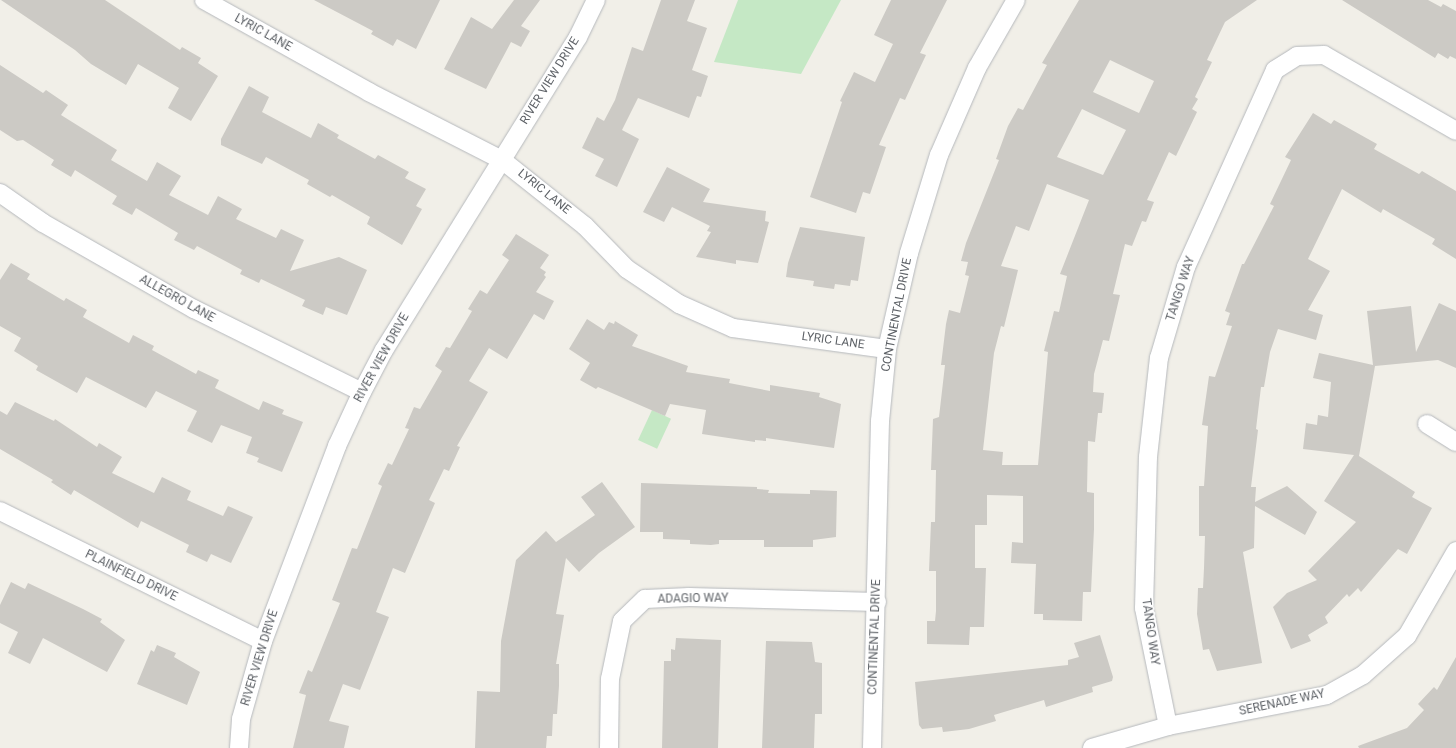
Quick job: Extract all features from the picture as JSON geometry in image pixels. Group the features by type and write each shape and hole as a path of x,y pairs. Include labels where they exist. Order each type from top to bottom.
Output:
{"street":[{"name":"LYRIC LANE","path":"204,0 369,92 502,160 585,226 627,269 679,304 733,328 887,348"},
{"name":"RIVER VIEW DRIVE","path":"239,748 241,719 263,641 337,446 362,392 384,350 578,37 596,0"},
{"name":"CONTINENTAL DRIVE","path":"872,748 880,420 887,348 909,253 939,155 978,68 1016,0"},
{"name":"TANGO WAY","path":"1168,726 1144,608 1148,457 1159,358 1186,267 1275,70 1297,56 1324,55 1456,131"},
{"name":"ALLEGRO LANE","path":"0,193 43,223 194,309 362,392"},
{"path":"1428,424 1456,442"},
{"name":"PLAINFIELD DRIVE","path":"0,511 263,641"},
{"name":"SERENADE WAY","path":"1092,748 1168,726 1327,694 1363,675 1407,636 1456,551"},
{"name":"ADAGIO WAY","path":"609,748 610,679 622,621 645,599 689,597 876,602"}],"green space":[{"path":"738,0 841,0 801,74 714,62"},
{"path":"652,410 671,419 657,449 638,440"}],"building":[{"path":"1,0 105,0 180,50 182,47 201,58 198,63 218,76 191,121 168,108 179,88 138,64 126,85 91,64 75,50"},
{"path":"314,0 440,0 416,49 397,39 393,46 371,34 373,31"},
{"path":"514,0 540,0 521,26 530,31 521,47 511,42 486,89 444,69 471,17 492,29"},
{"path":"661,0 695,0 687,21 707,28 692,70 708,76 701,97 697,96 689,118 638,98 622,130 639,139 617,187 595,176 604,159 582,148 597,117 604,121 615,100 632,47 643,51"},
{"path":"891,0 947,0 920,53 926,55 905,100 900,98 879,145 886,147 870,194 863,192 856,213 810,197 842,102 840,101 854,72 875,82 893,44 874,35"},
{"path":"1079,0 1257,0 1225,22 1207,60 1212,62 1195,97 1198,99 1192,109 1197,112 1176,156 1169,152 1147,200 1154,202 1146,222 1142,221 1132,246 1125,244 1113,294 1120,295 1109,341 1103,340 1094,374 1093,392 1104,393 1102,413 1098,413 1095,442 1088,441 1087,492 1094,493 1094,529 1091,592 1083,592 1082,621 1043,620 1043,614 1034,614 1036,564 1011,563 1012,542 1023,543 1023,496 987,495 987,525 975,525 975,568 986,568 984,627 970,627 969,645 927,644 927,621 935,621 936,611 936,571 929,571 931,522 935,522 936,470 931,470 933,419 939,417 945,365 941,365 946,324 949,310 960,313 969,276 965,275 968,262 961,261 966,243 999,160 996,159 1008,126 1018,108 1023,110 1047,65 1042,63","holes":["1110,60 1154,81 1139,113 1093,92","1082,109 1126,130 1103,175 1057,157","1047,184 1089,200 1060,274 1067,276 1059,312 1054,311 1044,351 1048,352 1038,465 1002,465 1003,452 983,450 994,353 1001,326 1004,327 1018,270 1001,266 1016,226 1029,231"]},
{"path":"1342,0 1428,0 1441,7 1443,4 1456,11 1456,59 1450,56 1448,59 1438,53 1435,58"},
{"path":"0,65 43,93 46,90 68,105 61,115 117,150 111,160 147,181 157,162 181,176 169,195 208,215 218,196 242,209 236,219 276,238 281,229 304,240 290,271 339,257 367,270 347,315 326,307 323,315 302,306 305,300 261,279 259,283 240,274 242,270 197,246 194,250 174,240 178,233 136,208 132,215 112,204 117,196 75,170 71,177 51,165 54,160 23,140 17,141 0,130"},
{"path":"249,86 269,97 262,112 311,138 318,123 339,135 337,138 375,159 378,155 409,172 405,178 426,189 416,206 422,209 402,245 367,224 370,217 332,195 330,197 307,184 309,180 266,157 262,164 221,145 221,139"},
{"path":"1313,113 1331,124 1334,120 1377,144 1374,149 1419,174 1422,171 1456,191 1456,259 1432,244 1435,239 1383,209 1381,213 1342,189 1308,259 1330,271 1308,310 1323,315 1316,340 1278,329 1270,352 1264,387 1261,387 1256,429 1258,430 1251,487 1256,487 1255,502 1287,486 1317,512 1305,535 1255,506 1254,548 1243,552 1262,663 1217,671 1209,649 1203,650 1197,614 1198,588 1203,588 1205,536 1199,536 1199,486 1204,486 1208,426 1202,425 1209,376 1215,377 1232,326 1226,325 1230,313 1225,311 1242,264 1244,264 1274,206 1270,204 1291,160 1285,157"},
{"path":"667,167 710,189 703,202 766,211 765,221 769,222 758,263 736,260 736,264 696,257 711,232 707,231 710,226 672,207 664,222 643,212"},
{"path":"800,227 865,237 858,281 851,280 850,286 835,284 834,289 813,286 814,281 786,277 788,263"},
{"path":"516,234 549,255 540,268 546,272 544,275 546,277 536,292 554,301 544,320 534,314 507,359 489,348 469,381 488,392 457,446 460,447 449,471 444,469 429,500 435,503 405,573 393,568 376,612 389,617 360,690 343,684 329,721 349,726 344,748 293,748 306,695 299,693 308,670 312,672 340,603 332,600 352,548 357,549 382,486 378,484 388,463 392,465 409,429 405,428 414,407 420,409 442,371 435,366 446,347 450,348 472,311 468,309 480,290 487,294 509,260 502,255"},
{"path":"11,263 30,274 27,279 64,301 66,298 87,310 83,317 129,343 133,335 154,346 152,350 196,374 198,370 219,380 215,388 259,410 263,401 284,410 282,414 303,422 282,472 257,462 259,458 246,453 252,437 221,425 212,443 187,431 197,411 156,391 146,408 86,377 77,393 36,370 38,366 14,351 21,338 0,326 0,280"},
{"path":"1439,303 1456,311 1456,368 1438,360 1375,366 1359,456 1415,492 1412,497 1432,508 1407,554 1398,549 1361,592 1358,588 1349,597 1347,594 1325,617 1328,623 1308,635 1311,641 1291,649 1273,607 1287,593 1317,580 1308,571 1356,522 1324,501 1354,455 1303,449 1306,423 1317,425 1318,415 1328,417 1331,382 1313,378 1319,353 1373,365 1367,311 1411,306 1416,352"},
{"path":"587,319 604,330 609,322 614,324 615,321 638,335 632,346 688,366 686,372 730,379 729,383 770,391 770,385 820,393 819,397 841,404 834,448 766,438 766,441 755,440 755,442 702,434 706,410 670,404 665,416 598,387 596,389 580,380 590,363 569,349"},
{"path":"15,402 54,421 55,419 97,447 99,443 122,457 112,473 154,493 162,477 191,491 187,500 223,516 228,506 253,517 231,563 211,554 207,562 186,552 189,545 141,521 138,528 74,490 71,495 51,482 53,480 0,449 0,411 7,415"},
{"path":"602,482 635,527 599,553 579,572 566,558 556,614 564,615 556,664 559,664 559,686 557,714 553,714 552,736 547,736 546,748 475,748 477,691 500,692 501,641 516,560 546,531 556,542 595,515 581,497"},
{"path":"641,483 757,487 757,489 769,490 768,493 810,494 810,490 837,491 836,537 813,540 813,547 764,547 764,540 719,540 719,544 711,545 690,544 690,540 663,539 663,532 640,532"},
{"path":"11,582 25,589 28,583 83,609 102,619 100,622 125,640 107,672 43,638 30,664 8,653 18,632 0,623 0,605"},
{"path":"1100,635 1113,677 1112,681 1092,687 1093,692 1046,707 1044,700 994,715 996,721 969,729 943,732 942,727 922,729 919,725 915,682 1068,665 1068,660 1079,657 1074,643"},
{"path":"676,638 721,640 718,748 662,748 664,661 671,661 671,649 675,650"},
{"path":"766,641 812,642 815,662 822,663 822,714 815,714 814,748 762,748"},
{"path":"157,645 176,653 174,657 200,672 187,705 137,684 151,650 154,652"},
{"path":"1456,657 1456,748 1359,748 1358,746 1407,728 1424,710 1418,704 1434,687 1437,690"}]}
